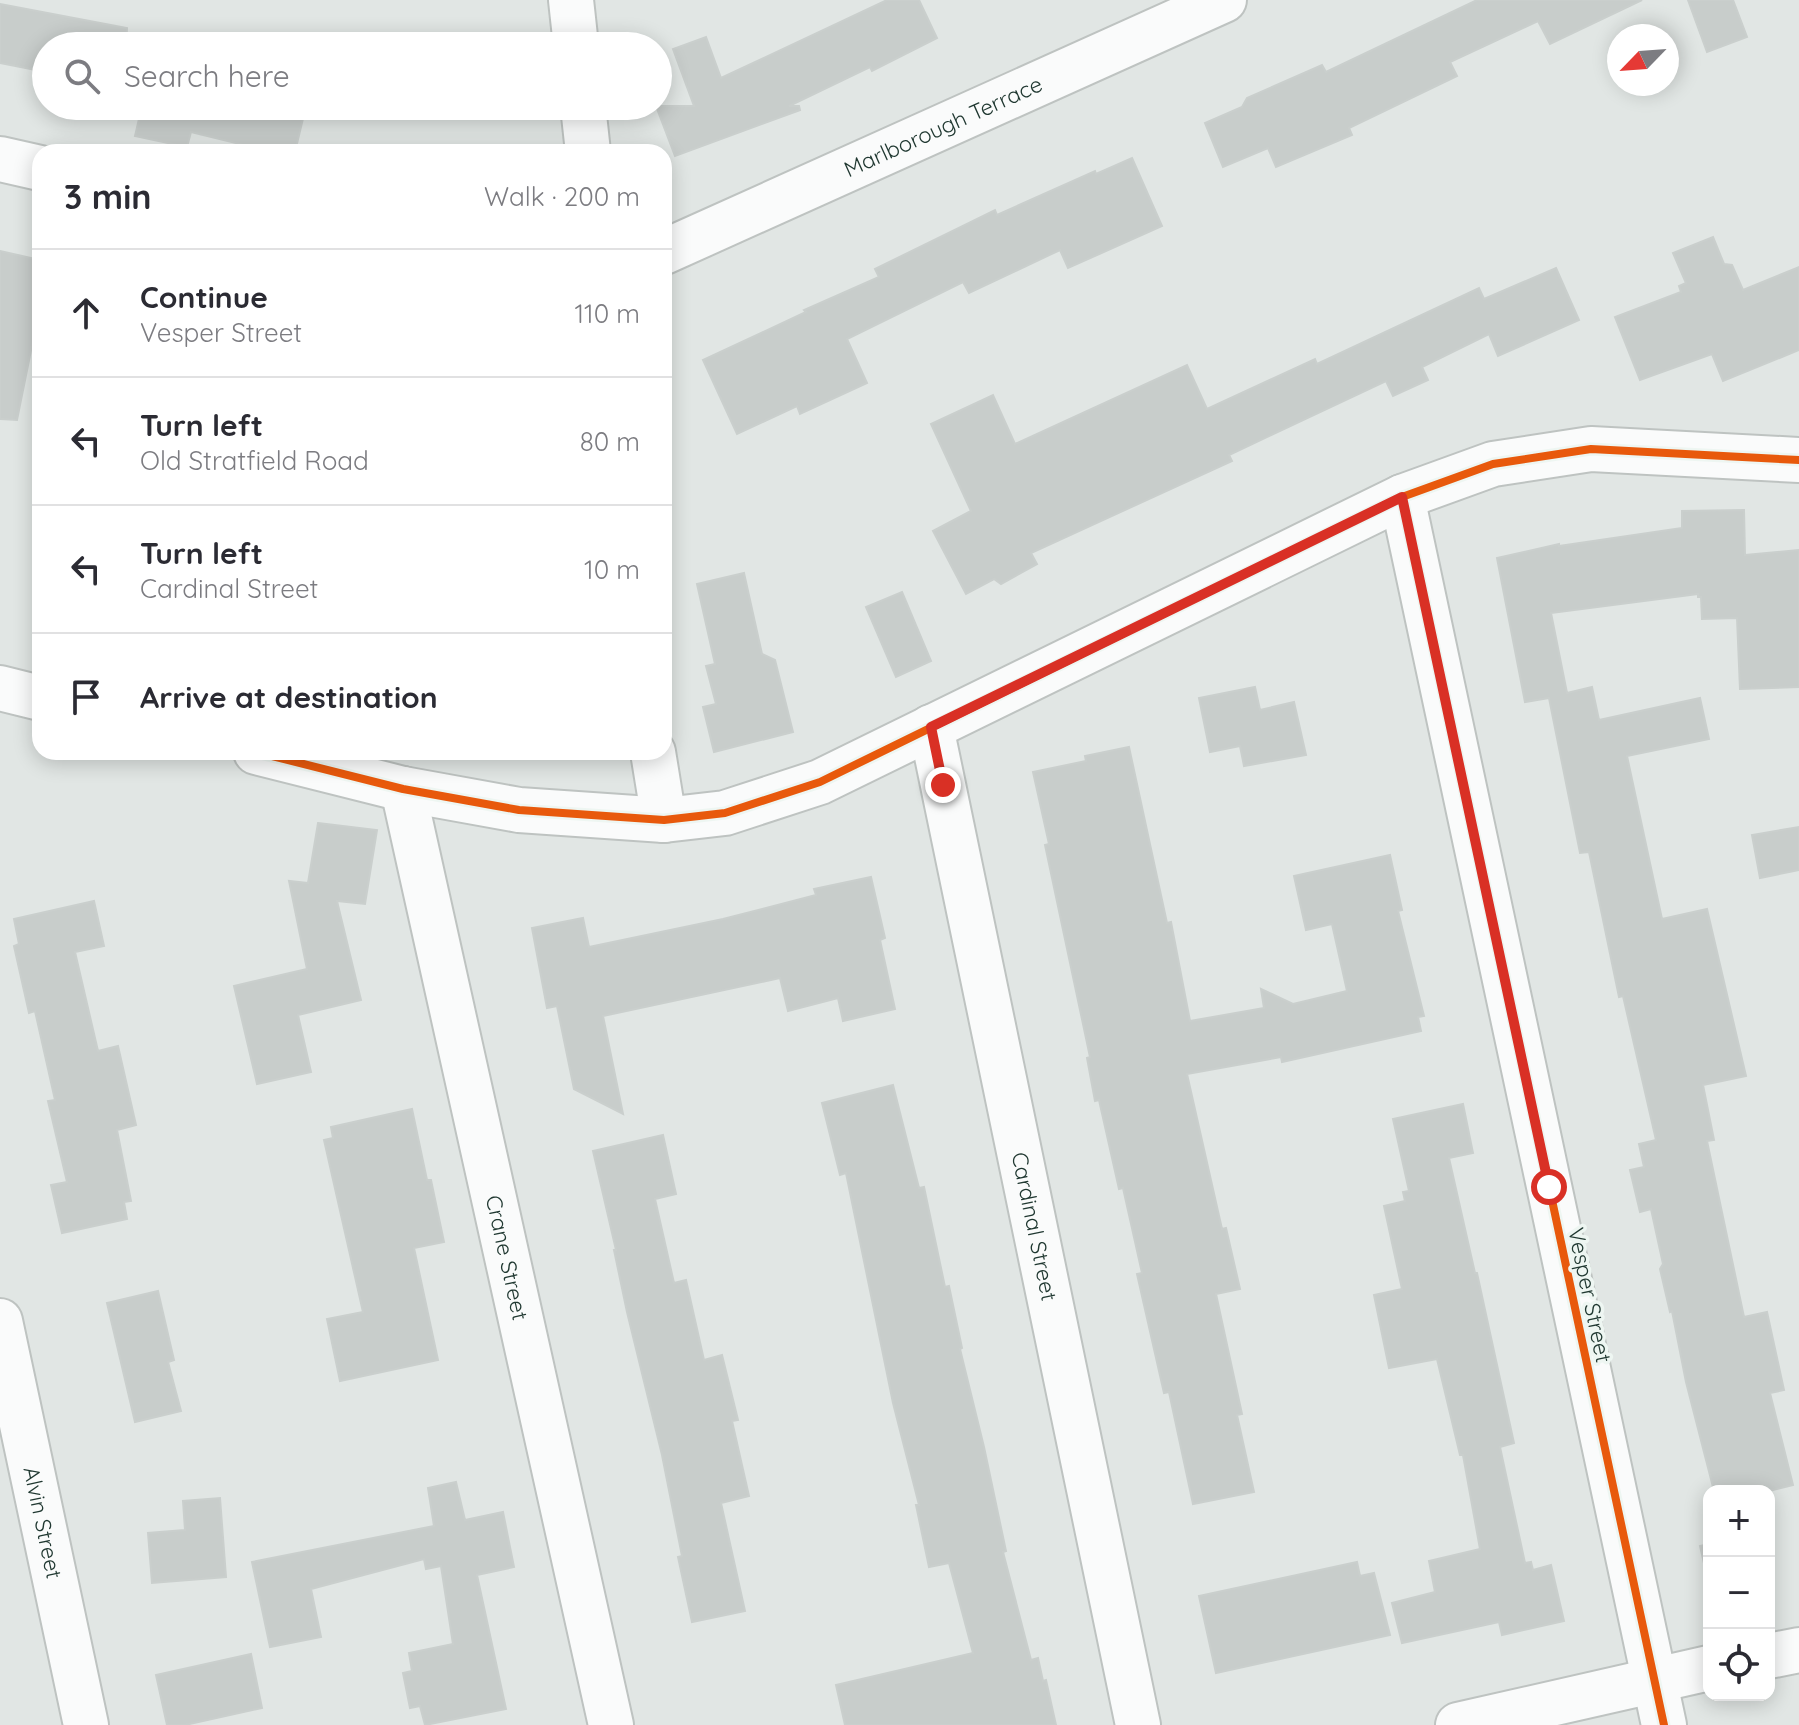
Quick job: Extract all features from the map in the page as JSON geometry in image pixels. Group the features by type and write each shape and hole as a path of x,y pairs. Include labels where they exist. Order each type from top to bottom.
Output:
{"street":[{"path":"571,0 574,32"},
{"name":"Marlborough Terrace","path":"672,248 1224,0"},
{"path":"585,120 587,144"},
{"path":"0,159 32,166"},
{"path":"288,760 403,789 519,810 664,820 725,813 820,782 1402,497 1493,464 1591,449 1799,460"},
{"name":"Vesper Street","path":"1402,497 1664,1725"},
{"path":"0,688 32,696"},
{"name":"Cardinal Street","path":"931,727 1138,1725"},
{"path":"654,760 664,820"},
{"name":"Crane Street","path":"403,789 611,1725"},
{"name":"Alvin Street","path":"0,1321 86,1725"},
{"path":"1775,1655 1799,1650"},
{"path":"1458,1725 1703,1669"}],"building":[{"path":"887,0 919,0 937,38 872,71 870,67 789,106 799,106 800,110 675,156 661,120 672,120 672,106 694,106 673,49 706,37 721,78"},
{"path":"1477,0 1642,0 1550,44 1538,21 1450,62 1457,76 1349,128 1352,135 1276,167 1268,148 1223,167 1205,123 1242,107 1247,98 1322,65 1326,72"},
{"path":"1688,0 1733,0 1747,37 1707,52"},
{"path":"0,4 127,28 127,32 32,32 32,69 0,63"},
{"path":"139,120 303,120 297,144 240,144 191,132 188,144 135,136"},
{"path":"1132,158 1162,226 1068,268 1060,250 969,293 963,282 847,339 867,383 800,414 797,406 737,434 703,360 879,277 875,269 995,210 997,215 1095,171 1096,174"},
{"path":"1713,237 1724,264 1732,265 1743,290 1799,267 1799,350 1723,381 1712,354 1640,380 1615,317 1681,292 1679,286 1686,283 1673,253"},
{"path":"0,251 32,258 32,346 17,420 0,419"},
{"path":"1556,268 1579,320 1498,356 1489,334 1422,367 1428,380 1393,396 1386,381 1229,455 1232,461 1031,553 1037,564 1001,584 994,579 966,594 933,531 971,511 931,424 993,395 1015,444 1187,365 1207,409 1315,359 1317,364 1479,288 1484,299"},
{"path":"1744,510 1745,555 1799,550 1799,687 1740,689 1737,618 1702,619 1701,597 1698,594 1551,613 1567,693 1592,687 1599,720 1700,698 1709,739 1627,756 1662,919 1707,909 1746,1076 1703,1085 1714,1140 1707,1141 1744,1317 1767,1312 1784,1390 1770,1393 1793,1485 1775,1490 1775,1485 1712,1485 1660,1269 1663,1264 1651,1209 1640,1212 1630,1170 1644,1167 1639,1144 1656,1140 1623,996 1619,997 1589,852 1580,853 1549,698 1525,702 1497,558 1559,544 1682,528 1682,511"},
{"path":"744,573 762,654 775,660 793,732 714,752 703,707 716,704 706,666 715,664 697,584"},
{"path":"902,592 931,661 896,677 866,607"},
{"path":"1255,687 1260,710 1294,702 1306,755 1244,766 1240,746 1210,752 1199,698"},
{"path":"1129,747 1167,923 1171,922 1190,1021 1264,1008 1261,989 1293,1004 1347,991 1332,924 1306,930 1294,876 1390,855 1402,910 1398,911 1424,1016 1418,1017 1421,1031 1282,1062 1281,1057 1187,1074 1222,1229 1226,1228 1240,1289 1216,1294 1242,1414 1237,1415 1254,1492 1193,1504 1169,1392 1164,1393 1137,1274 1142,1273 1123,1188 1119,1189 1099,1100 1095,1101 1087,1058 1090,1057 1045,845 1049,844 1033,772 1086,761 1085,756"},
{"path":"318,823 377,830 365,904 337,901 361,1000 298,1015 311,1072 257,1084 234,986 307,969 289,881 308,883"},
{"path":"1799,827 1799,870 1760,878 1752,835"},
{"path":"871,877 885,938 880,940 895,1009 843,1021 838,998 788,1011 780,978 603,1016 623,1114 574,1089 557,1006 547,1008 532,928 583,918 589,947 723,919 816,895 814,889"},
{"path":"94,901 104,946 75,952 98,1051 118,1046 136,1125 117,1130 131,1201 124,1202 127,1219 62,1233 51,1185 67,1182 48,1101 55,1100 35,1011 29,1013 14,946 19,944 14,919"},
{"path":"893,1085 919,1188 924,1187 945,1287 949,1286 960,1349 1006,1551 1003,1552 1031,1660 1038,1658 1056,1725 845,1725 836,1685 973,1653 949,1563 929,1567 916,1505 919,1505 893,1403 846,1173 840,1175 822,1103"},
{"path":"1463,1104 1473,1153 1449,1158 1514,1443 1500,1447 1525,1563 1531,1562 1533,1570 1551,1565 1564,1621 1502,1635 1499,1622 1402,1643 1392,1603 1435,1592 1429,1561 1480,1549 1463,1455 1460,1455 1437,1359 1389,1368 1374,1295 1402,1289 1384,1206 1405,1201 1403,1192 1409,1191 1393,1119"},
{"path":"412,1109 444,1242 414,1248 438,1360 340,1381 327,1319 363,1312 324,1140 333,1138 331,1127"},
{"path":"663,1135 676,1194 655,1199 674,1283 686,1280 704,1360 722,1355 738,1420 732,1421 749,1496 721,1503 745,1611 692,1622 662,1455 627,1312 593,1151"},
{"path":"158,1291 174,1360 168,1362 181,1411 135,1422 107,1303"},
{"path":"456,1482 465,1520 503,1512 514,1567 477,1575 506,1709 425,1725 420,1706 410,1708 403,1673 412,1671 409,1653 453,1644 441,1566 426,1569 424,1559 311,1589 321,1637 270,1647 252,1562 434,1526 428,1488"},
{"path":"220,1498 226,1577 152,1583 148,1533 185,1530 183,1501"},
{"path":"1357,1562 1360,1576 1374,1573 1390,1635 1216,1673 1199,1596"},
{"path":"251,1654 262,1708 185,1725 167,1725 156,1675"}],"cycle path":[{"path":"288,760 403,789 519,810 664,820 725,813 820,782 1402,497 1493,464 1591,449 1799,460"},
{"path":"1402,497 1664,1725"}],"route":[{"path":"943,785 931,727 1402,497 1549,1187"}]}
